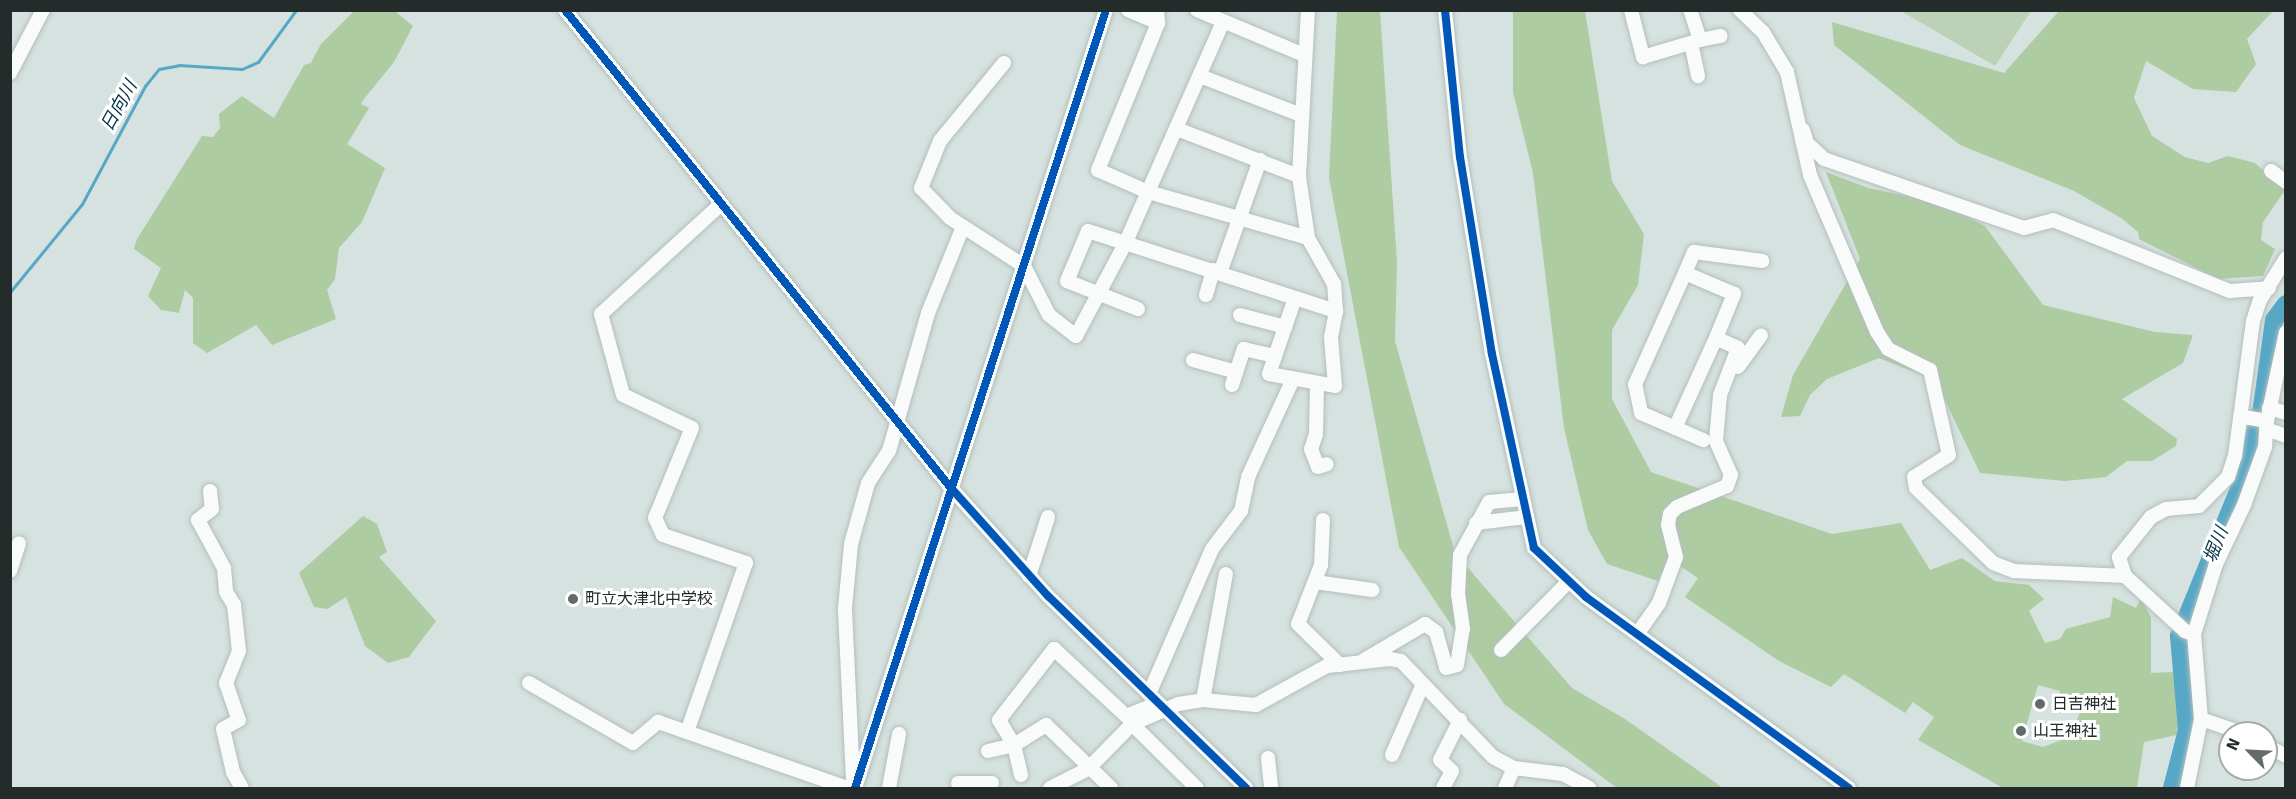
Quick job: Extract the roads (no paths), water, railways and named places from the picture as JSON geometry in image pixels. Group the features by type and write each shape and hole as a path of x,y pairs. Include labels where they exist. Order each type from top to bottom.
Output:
{"street":[{"path":"10,72 43,10"},
{"path":"565,10 720,205 951,488 1029,576 1246,789"},
{"path":"854,789 1106,10"},
{"path":"1128,10 1158,17 1098,170 1148,192 1238,220 1308,238"},
{"path":"1197,10 1304,55"},
{"path":"1294,298 1269,374 1335,386 1331,337 1336,311 1330,274 1308,238 1299,176 1308,10"},
{"path":"1445,10 1474,245 1526,517 1534,548 1568,582 1849,789"},
{"path":"1630,10 1643,57 1721,36"},
{"path":"1690,10 1698,76"},
{"path":"1740,10 1763,32 1787,72 1810,175 1877,332 1888,350 1930,370 1949,455 1914,477 1916,488 1993,563 2014,572 2125,576"},
{"path":"1004,63 940,141 921,183 927,198 963,227 1024,266 1049,315 1076,336 1125,244 1223,22"},
{"path":"1200,76 1301,115"},
{"path":"1795,108 1808,143 1824,159 2024,228 2053,220 2230,291 2269,288"},
{"path":"1177,129 1299,176"},
{"path":"1206,295 1238,220 1260,160"},
{"path":"2271,171 2286,182"},
{"path":"687,732 746,563 663,535 655,518 692,428 623,395 601,314 720,205"},
{"path":"854,789 845,608 851,544 868,483 889,451 928,313 963,227"},
{"path":"1138,309 1068,282 1088,231 1336,311"},
{"path":"1703,440 1641,413 1635,384 1694,252 1762,261"},
{"path":"2194,634 2185,631 2125,576 2119,557 2151,517 2166,509 2199,506 2221,488 2235,456 2253,321 2286,258"},
{"path":"1675,428 1734,294 1685,273"},
{"path":"1240,315 1285,327"},
{"path":"2187,789 2201,719 2194,634 2216,564 2256,473 2286,332"},
{"path":"1718,415 1738,366 1761,335"},
{"path":"1638,633 1659,603 1676,557 1668,525 1670,514 1677,507 1726,486 1731,475 1716,441 1718,415 1726,373 1738,348 1716,338"},
{"path":"1193,360 1234,378 1244,350 1275,356"},
{"path":"1050,789 1088,769 1157,702 1212,549 1241,511 1248,477 1293,379"},
{"path":"1317,383 1316,434 1311,449 1319,467"},
{"path":"2240,416 2267,419 2286,413"},
{"path":"2267,419 2286,436"},
{"path":"210,491 212,509 198,520 224,568 226,592 234,605 239,651 226,683 239,720 223,729 233,772 242,789"},
{"path":"1360,662 1425,624 1436,632 1446,668 1457,665 1463,629 1458,595 1460,555 1489,502 1523,499"},
{"path":"1476,523 1526,517"},
{"path":"1029,576 1048,518"},
{"path":"1323,520 1321,566 1298,624 1340,665"},
{"path":"10,570 19,543"},
{"path":"1203,700 1226,574"},
{"path":"1315,582 1372,590"},
{"path":"1500,650 1568,582"},
{"path":"1021,775 1014,745 999,720 1054,649 1126,716 1157,702 1203,700 1256,705 1326,666 1360,662 1401,662 1460,720 1482,748 1515,768 1589,789"},
{"path":"529,684 633,743 658,722 847,789"},
{"path":"1392,755 1423,684"},
{"path":"2201,719 2218,725"},
{"path":"1443,789 1452,771 1440,760 1460,720"},
{"path":"1132,724 1197,789"},
{"path":"988,751 1014,745 1046,725 1088,769 1111,789"},
{"path":"890,789 899,734"},
{"path":"1268,758 1271,789"},
{"path":"1505,789 1515,768"},
{"path":"958,783 991,781"}],"waterway":[{"name":"日向川","path":"10,292 82,204 145,86 159,69 179,65 242,69 258,62 296,10"},
{"name":"堀川","path":"2172,788 2187,730 2179,636 2241,484 2262,407 2274,320 2286,304"}],"place":[{"name":"町立大津北中学校","path":"573,599"},
{"name":"日吉神社","path":"2040,704"},
{"name":"山王神社","path":"2021,731"}]}
